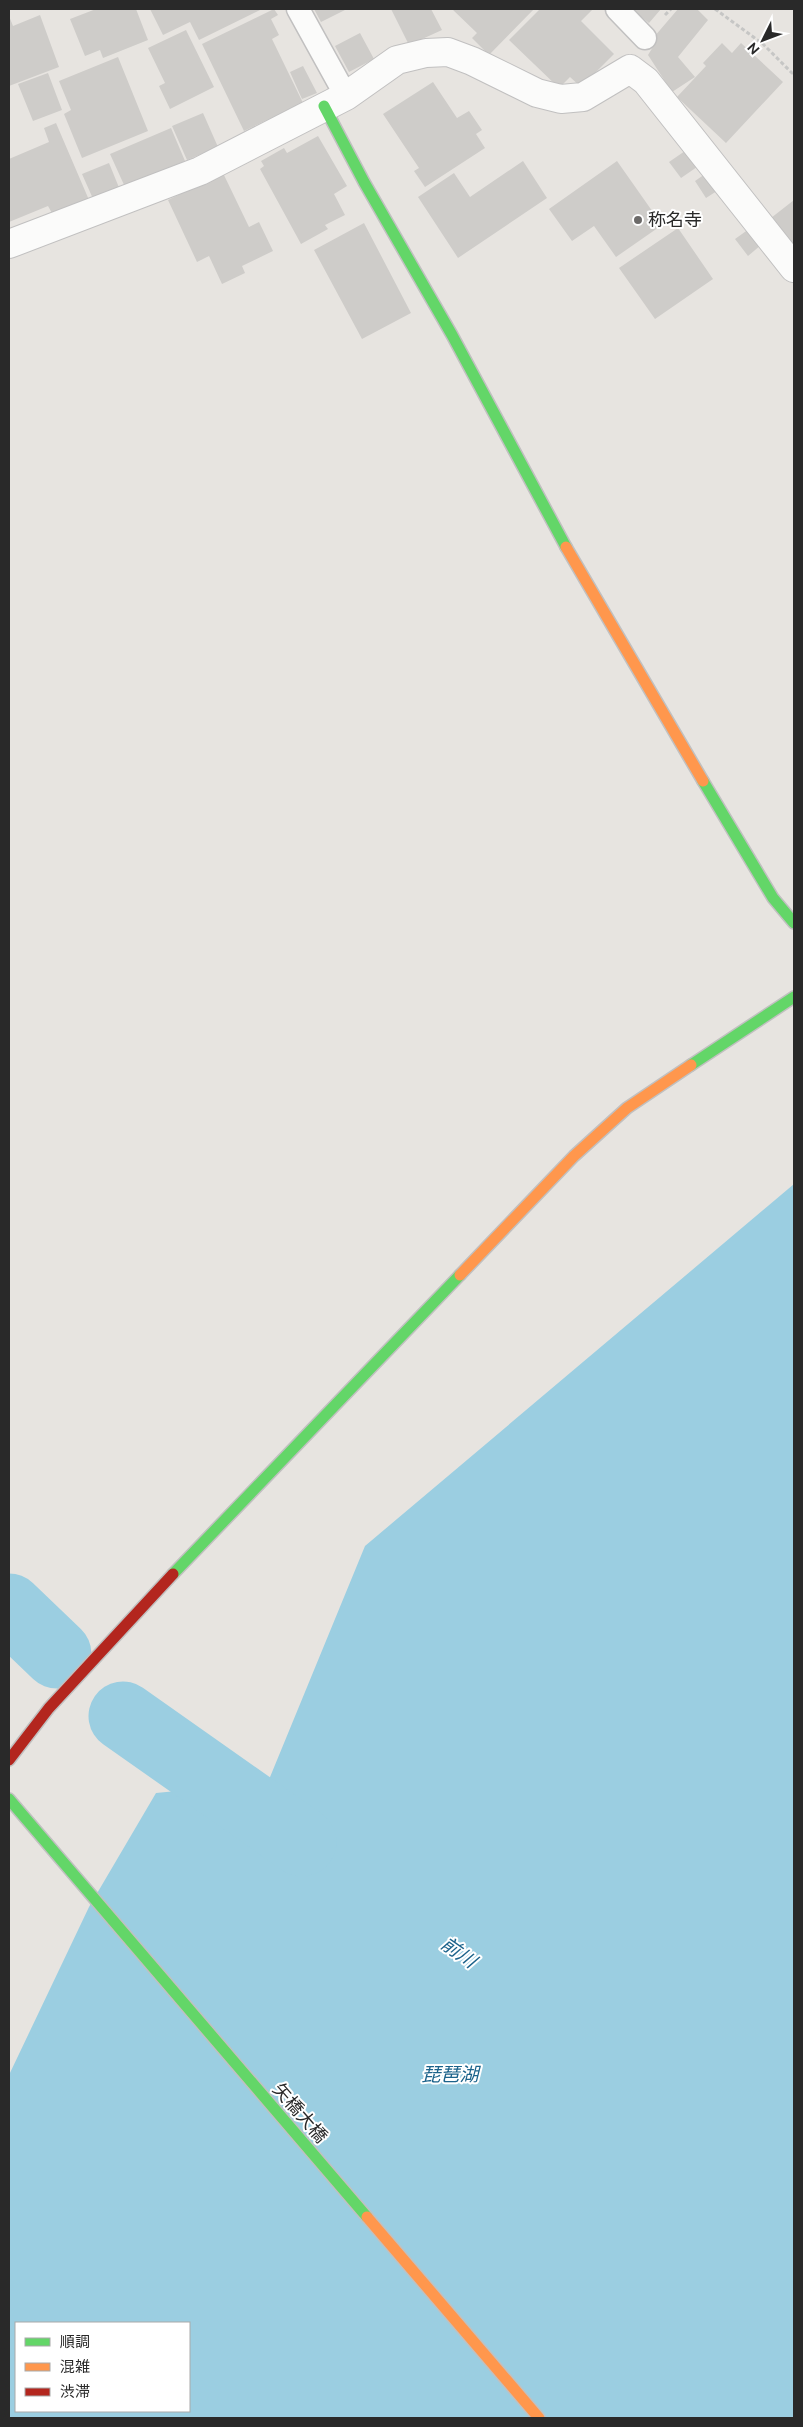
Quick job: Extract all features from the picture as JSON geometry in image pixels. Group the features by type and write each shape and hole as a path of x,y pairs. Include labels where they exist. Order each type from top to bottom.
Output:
{"street":[{"path":"9,244 200,170 335,101 397,60 426,52 448,52 472,60 537,93 561,99 583,97 630,69 646,81 794,268"},
{"path":"335,101 364,182 452,335 585,582 773,898 794,923"},
{"path":"9,1760 48,1708 100,1651 574,1156 627,1108 741,1030 794,997"},
{"name":"矢橋大橋","path":"9,1799 539,2418"}],"lane":[{"path":"298,9 335,101"},
{"path":"617,9 645,38"}],"path":[{"path":"715,9 763,44 792,73 794,70"}],"water":[{"name":"琵琶湖","path":"794,1184 794,2418 9,2418 9,2075 89,1907 156,1793 268,1782 365,1546"}],"building":[{"path":"96,9 136,9 148,40 103,58 100,50 85,56 70,19"},
{"path":"150,9 262,9 199,40 190,22 163,35"},
{"path":"274,9 278,15 271,19 279,35 272,39 303,103 244,131 202,44"},
{"path":"314,9 347,9 321,22"},
{"path":"391,9 431,9 442,30 409,45"},
{"path":"452,9 534,9 489,55 472,38 477,33"},
{"path":"540,9 593,9 581,21 614,54 581,87 570,77 559,88 509,40"},
{"path":"632,9 661,9 649,23"},
{"path":"678,9 697,9 708,20 678,57 695,77 672,92 648,55 656,42 654,37"},
{"path":"40,15 59,67 9,86 9,16 13,26"},
{"path":"186,30 214,87 170,109 159,86 165,83 148,48"},
{"path":"360,33 374,59 349,72 335,46"},
{"path":"722,43 732,53 741,43 783,82 726,143 677,97 706,66 703,63"},
{"path":"118,57 148,131 82,158 64,114 71,110 59,81"},
{"path":"303,66 317,93 302,99 290,72"},
{"path":"48,73 62,110 33,121 18,84"},
{"path":"433,82 457,118 469,111 482,130 476,134 485,148 425,187 414,171 419,168 383,114"},
{"path":"203,113 218,147 187,160 172,126"},
{"path":"56,123 89,200 53,215 48,206 9,222 9,159 49,142 44,128"},
{"path":"171,128 185,161 125,187 110,154"},
{"path":"318,136 347,186 334,194 345,215 325,225 328,229 301,244 260,169 264,166 261,161 284,148 287,153"},
{"path":"685,151 697,167 681,178 669,162"},
{"path":"523,161 547,198 458,258 418,197 454,173 470,197"},
{"path":"617,161 662,225 616,257 594,226 572,241 549,209"},
{"path":"109,163 120,190 94,201 82,174"},
{"path":"708,172 720,189 706,198 695,181"},
{"path":"223,173 249,227 259,222 273,251 242,266 245,273 222,284 209,256 197,262 168,200"},
{"path":"794,200 794,249 771,218"},
{"path":"364,223 411,313 362,339 314,250"},
{"path":"678,228 713,279 655,319 619,268"},
{"path":"749,229 761,245 748,256 735,239"}],"waterway":[{"name":"前川","path":"9,1608 57,1654"},
{"name":"前川","path":"123,1716 302,1842"}],"traffic: fast":[{"path":"324,106 364,182 452,335 566,547"},
{"path":"703,781 773,898 794,923"},
{"path":"691,1065 794,997"},
{"path":"173,1574 460,1275"},
{"path":"9,1799 367,2217"}],"traffic: slow":[{"path":"566,547 703,781"},
{"path":"460,1275 574,1156 627,1108 691,1065"},
{"path":"367,2217 539,2418"}],"traffic: jam":[{"path":"9,1760 49,1708 173,1574"}],"place":[{"name":"称名寺","path":"638,220"}]}
